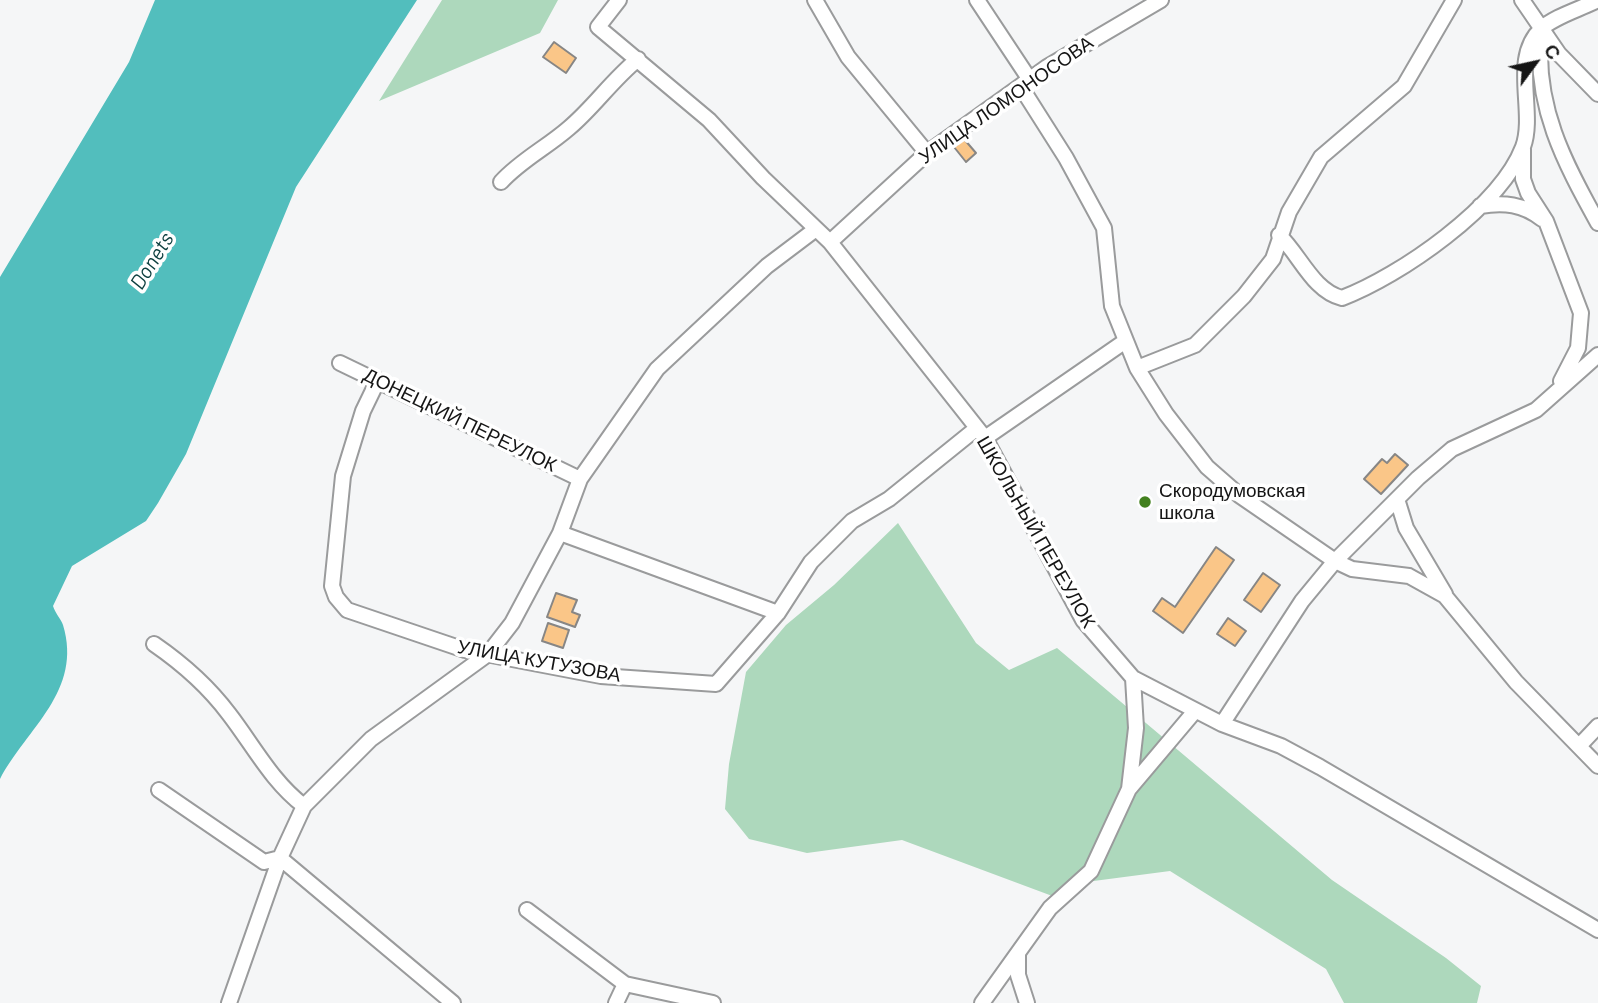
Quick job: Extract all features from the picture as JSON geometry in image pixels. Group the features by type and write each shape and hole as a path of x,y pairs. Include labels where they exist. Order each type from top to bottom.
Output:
{"street":[{"name":"ШКОЛЬНЫЙ ПЕРЕУЛОК","path":"619,0 598,27 709,120 763,178 830,242 981,433 1083,620 1133,678 1222,724 1281,746 1320,767 1598,930"},
{"path":"815,0 848,57 927,153"},
{"path":"977,0 1104,228 1111,306 1137,368 1166,414 1208,467 1239,495 1335,561 1352,569 1409,576 1445,596"},
{"name":"УЛИЦА ЛОМОНОСОВА","path":"830,242 927,153 1139,10 1161,0"},
{"path":"1137,368 1195,345 1244,296 1273,259 1279,236 1321,157 1404,86 1454,0"},
{"path":"1522,0 1559,54 1598,94"},
{"path":"1553,392 1568,370 1578,348 1581,313 1546,222 1523,179 1523,147 1527,129 1527,63 1532,41 1542,28 1598,0"},
{"path":"1542,28 1539,62 1549,122 1565,161 1598,223"},
{"path":"501,182 527,156 548,145 598,102 618,75 638,59"},
{"path":"1279,236 1320,285 1334,296 1342,298 1402,268 1429,250 1500,185 1523,147"},
{"path":"1480,206 1502,202 1532,211 1546,222"},
{"path":"229,1003 280,858 304,806 372,739 488,654 512,623 560,533 580,479 657,369 767,266 816,229"},
{"name":"УЛИЦА КУТУЗОВА","path":"379,380 363,411 343,476 332,586 336,597 347,610 465,650 601,676 716,684 778,613 811,562 852,521 889,499 981,433 1124,342"},
{"path":"1222,724 1282,628 1335,561 1397,499 1452,449 1536,410 1553,392 1598,355"},
{"name":"ДОНЕЦКИЙ ПЕРЕУЛОК","path":"340,363 580,479"},
{"path":"1397,499 1406,528 1445,596 1516,682 1598,766"},
{"path":"560,533 778,613"},
{"path":"154,644 181,663 204,685 285,792 304,806"},
{"path":"1129,789 1136,729 1133,678"},
{"path":"982,1003 1049,908 1091,872 1129,789 1195,711"},
{"path":"1580,745 1598,726"},
{"path":"159,790 264,862 280,858"},
{"path":"280,858 453,1003"},
{"path":"527,910 625,984 713,1003"},
{"path":"1018,955 1018,975 1027,1003"},
{"path":"616,1003 625,984"}],"green space":[{"path":"442,0 558,0 540,33 379,101"},
{"path":"898,523 976,643 1009,670 1057,648 1332,880 1446,958 1481,986 1477,1003 1344,1003 1326,969 1170,871 1086,882 1063,900 902,840 807,853 749,839 725,809 729,764 746,672 786,625 834,585"}],"water":[{"name":"Donets","path":"155,0 417,0 296,187 186,454 158,503 146,521 72,566 53,606 63,625 67,648 65,670 59,689 0,779 0,277 129,62"}],"building":[{"path":"554,42 576,58 566,73 543,57"},
{"path":"964,139 976,153 966,162 954,147"},
{"path":"1395,454 1408,465 1381,494 1364,479 1382,459 1387,463"},
{"path":"1216,547 1234,560 1183,633 1153,611 1162,598 1175,607"},
{"path":"1263,573 1280,585 1261,612 1244,600"},
{"path":"556,593 577,600 572,612 580,615 575,627 547,617"},
{"path":"1228,618 1246,631 1235,646 1217,634"},
{"path":"548,623 569,630 563,648 542,641"}],"place":[{"name":"Скородумовская школа","path":"1145,502"}]}
